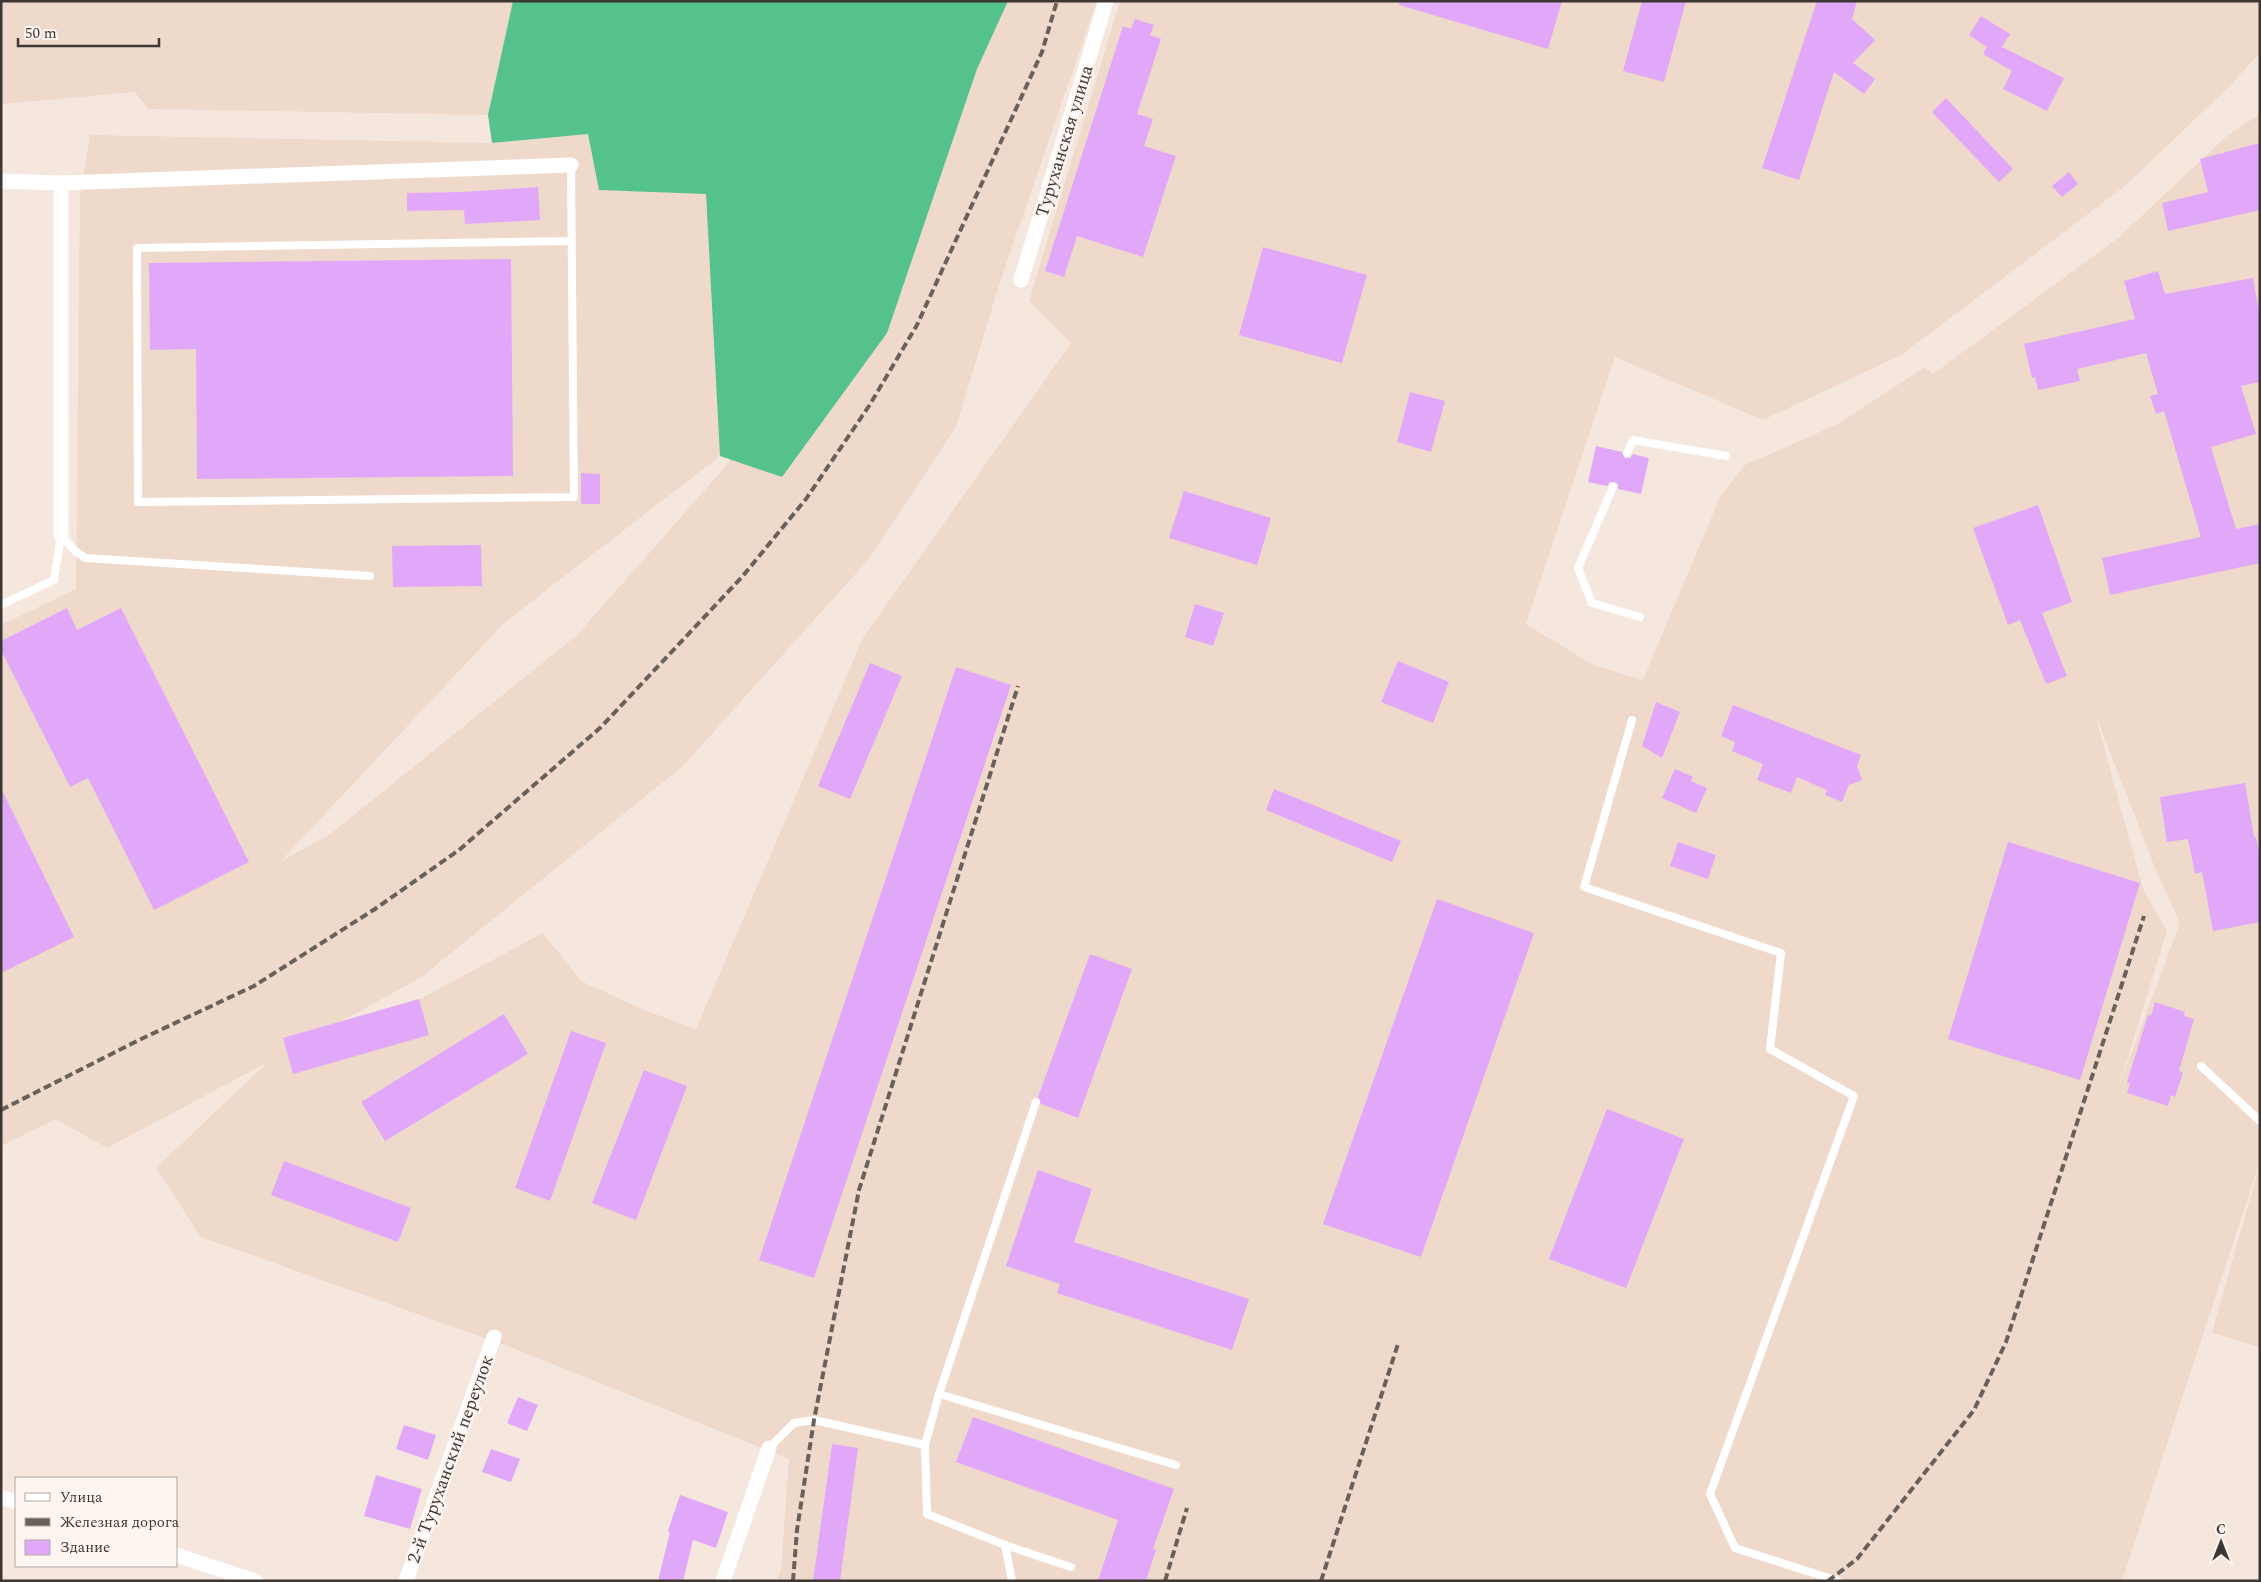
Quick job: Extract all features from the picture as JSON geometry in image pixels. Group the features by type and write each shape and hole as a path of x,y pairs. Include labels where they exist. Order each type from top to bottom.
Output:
{"street":[{"name":"Туруханская улица","path":"1021,280 1106,1"},
{"path":"1,180 62,183 571,165"},
{"path":"62,183 62,535"},
{"name":"2-й Туруханский переулок","path":"406,1581 494,1337"},
{"path":"723,1581 768,1448"},
{"path":"1,1497 15,1502"},
{"path":"178,1556 255,1581"}],"lane":[{"path":"571,165 572,241 574,497 138,502 137,248 572,241"},
{"path":"1628,453 1633,440 1726,456"},
{"path":"1613,488 1578,568 1592,603 1640,617"},
{"path":"62,535 74,550 85,558 370,576"},
{"path":"1,605 54,580 62,535"},
{"path":"1632,720 1584,887 1781,953 1770,1049 1854,1096 1710,1494 1735,1548 1838,1581"},
{"path":"2201,1066 2260,1121"},
{"path":"1036,1102 939,1394 925,1445 927,1514 1005,1545 1070,1567"},
{"path":"939,1394 1176,1466"},
{"path":"768,1448 794,1423 814,1420 925,1445"},
{"path":"1005,1545 1012,1581"}],"shaded area":[{"path":"1,1 513,1 488,115 148,109 135,92 1,104"},
{"path":"973,1 1097,1 999,285 956,427 869,559 683,766 420,978 320,1033 420,999 543,933 581,981 644,1010 696,1029 863,638 1071,343 1029,301 1120,1 2260,1 2260,52 2233,83 2125,186 1901,355 1763,420 1615,357 1526,624 1593,665 1643,680 1720,497 1745,465 1838,424 1925,367 1933,374 2118,238 2228,135 2260,114 2260,1161 2122,1581 777,1581 781,1570 789,1459 513,1348 201,1237 156,1168 268,1062 107,1148 56,1119 1,1146 1,625 76,589 80,196 90,135 492,143 588,134 599,190 706,193 720,456 505,622 280,862 329,835 577,635 725,467 806,353","holes":["2095,714 2155,868 2180,923 2119,1086 2167,931 2143,889"]},
{"path":"2260,1164 2260,1347 2212,1333"}],"green space":[{"path":"513,1 1008,1 977,69 887,333 782,477 720,456 706,194 599,190 588,134 492,143 488,115"}],"building":[{"path":"1400,1 1562,1 1548,49 1399,5"},
{"path":"1642,1 1686,1 1664,82 1623,71"},
{"path":"1817,1 1857,1 1852,19 1875,40 1853,63 1875,79 1864,94 1834,72 1799,180 1762,168"},
{"path":"1981,16 2010,34 2002,47 2064,78 2047,111 2003,89 2012,71 1983,54 1987,47 1969,35"},
{"path":"1135,19 1154,25 1150,35 1161,39 1137,114 1153,119 1144,146 1176,156 1143,257 1077,236 1064,277 1045,271 1123,26 1131,29"},
{"path":"1946,98 2013,169 1999,182 1932,112"},
{"path":"2260,143 2260,210 2168,231 2162,203 2208,192 2200,159"},
{"path":"2069,172 2078,184 2062,197 2052,186"},
{"path":"538,187 540,220 465,224 464,210 407,211 407,193 463,192"},
{"path":"1263,247 1367,275 1342,363 1239,335"},
{"path":"511,259 513,476 197,479 196,349 150,350 149,263"},
{"path":"2158,271 2165,294 2253,278 2260,318 2260,382 2241,386 2256,434 2211,447 2236,529 2260,524 2260,563 2110,595 2102,558 2201,537 2164,411 2156,414 2150,396 2158,394 2146,353 2077,369 2080,381 2038,390 2035,377 2032,378 2024,344 2135,319 2124,281"},
{"path":"1410,392 1445,401 1431,452 1397,442"},
{"path":"1596,446 1622,452 1625,458 1630,458 1633,454 1649,458 1641,494 1618,489 1618,484 1615,482 1610,482 1607,486 1588,482"},
{"path":"581,473 600,474 600,504 581,504"},
{"path":"1184,491 1271,518 1257,565 1169,538"},
{"path":"2038,505 2072,602 2042,613 2067,676 2046,684 2020,620 2008,625 1973,528"},
{"path":"481,545 482,586 393,587 392,546"},
{"path":"1195,604 1224,613 1213,646 1185,637"},
{"path":"67,608 77,630 121,608 249,862 154,910 88,778 70,787 1,650 1,641"},
{"path":"1398,661 1449,682 1433,723 1381,702"},
{"path":"870,663 902,676 850,799 818,786"},
{"path":"956,667 1011,685 814,1278 759,1260"},
{"path":"1656,702 1680,712 1662,758 1642,746"},
{"path":"1733,705 1861,755 1857,766 1862,780 1849,785 1842,802 1825,795 1827,790 1797,777 1791,793 1757,780 1763,764 1732,751 1735,742 1721,736"},
{"path":"1675,769 1693,777 1691,781 1707,788 1696,813 1662,798"},
{"path":"2245,783 2254,837 2256,837 2260,859 2260,922 2213,931 2202,872 2195,874 2188,839 2167,842 2160,797"},
{"path":"1,788 74,937 1,973"},
{"path":"1274,789 1401,841 1392,862 1266,810"},
{"path":"1678,842 1716,855 1708,879 1670,866"},
{"path":"2008,842 2140,883 2080,1080 1948,1039"},
{"path":"1437,899 1534,933 1421,1257 1323,1224"},
{"path":"1090,954 1132,969 1078,1118 1041,1104 1038,1097"},
{"path":"419,999 429,1035 293,1074 283,1038"},
{"path":"2155,1002 2185,1012 2184,1016 2194,1019 2179,1071 2183,1072 2175,1097 2171,1095 2168,1106 2127,1093 2130,1084 2127,1082 2148,1015 2151,1016"},
{"path":"504,1014 528,1054 385,1141 361,1102"},
{"path":"571,1031 606,1043 550,1201 515,1188"},
{"path":"644,1070 687,1086 636,1220 592,1203"},
{"path":"1607,1109 1684,1139 1626,1288 1549,1259"},
{"path":"284,1161 411,1208 398,1242 271,1195"},
{"path":"1038,1170 1092,1189 1074,1242 1249,1299 1232,1350 1057,1293 1060,1284 1006,1266"},
{"path":"518,1397 538,1405 527,1431 507,1423"},
{"path":"973,1417 1174,1489 1153,1549 1156,1550 1146,1581 1098,1581 1118,1520 956,1462"},
{"path":"404,1425 436,1435 428,1460 396,1449"},
{"path":"832,1444 858,1448 840,1581 813,1581"},
{"path":"491,1449 520,1459 511,1482 482,1472"},
{"path":"376,1475 422,1489 410,1529 364,1516"},
{"path":"680,1495 728,1512 716,1548 693,1540 683,1581 658,1581 670,1532 668,1531"}],"railway":[{"path":"1,1110 139,1040 254,986 375,909 459,850 600,728 742,577 806,499 869,406 917,325 1042,52 1057,1"},
{"path":"793,1581 797,1530 814,1420 859,1190 1018,686"},
{"path":"1828,1581 1857,1559 1974,1410 2006,1342 2144,916"},
{"path":"1321,1581 1398,1344"},
{"path":"1165,1581 1187,1508"}]}
